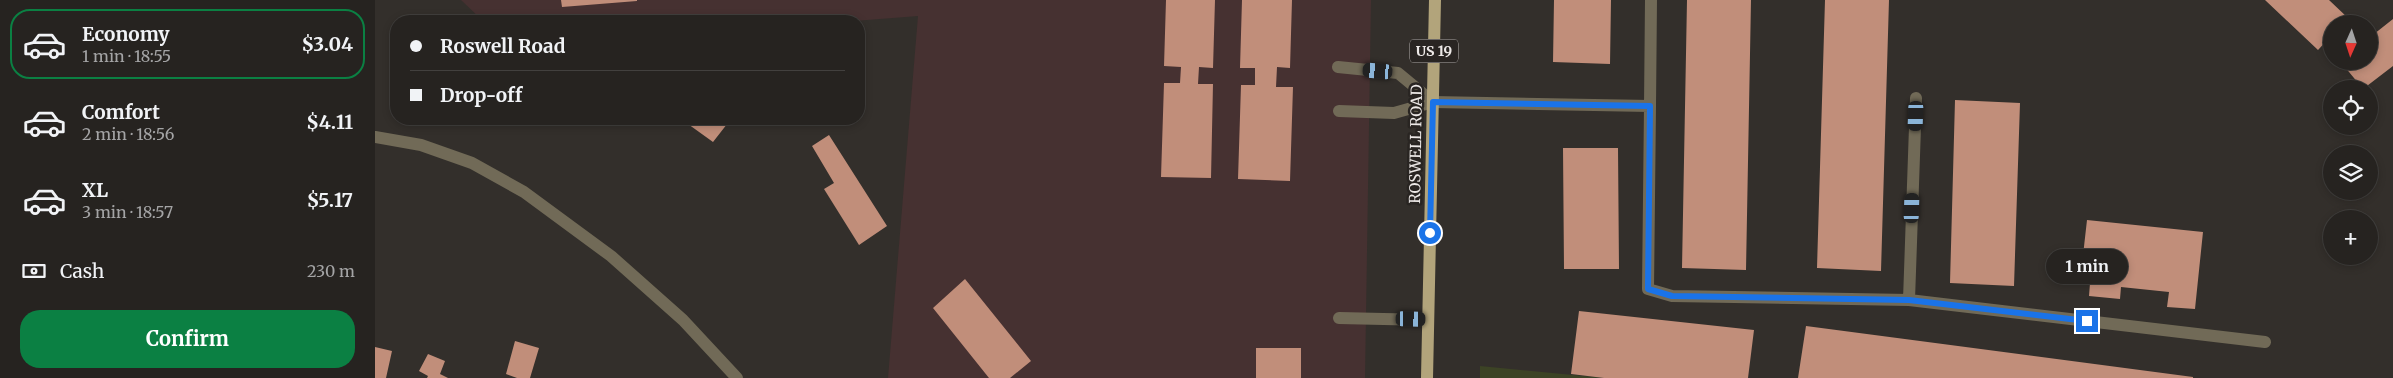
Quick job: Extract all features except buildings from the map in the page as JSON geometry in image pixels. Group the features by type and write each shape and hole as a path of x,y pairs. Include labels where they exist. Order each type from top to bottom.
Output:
{"main road":[{"name":"ROSWELL ROAD","path":"1427,378 1435,0"}],"street":[{"path":"1651,0 1648,289 1672,296 1909,300 2265,342"},
{"path":"1338,67 1398,73 1433,102"},
{"path":"1909,300 1916,98"},
{"path":"1339,110 1394,114 1433,102 1650,106"},
{"path":"375,137 421,145 472,163 524,192 618,262 683,320 737,378"},
{"path":"1339,318 1428,320"}],"shaded area":[{"path":"461,0 1371,0 1365,378 888,378 918,16 865,20 865,15 477,15"}],"green space":[{"path":"1480,366 1604,378 1480,378"}],"route":[{"path":"1430,233 1433,102 1650,106 1648,289 1672,296 1909,300 2087,321"}]}
